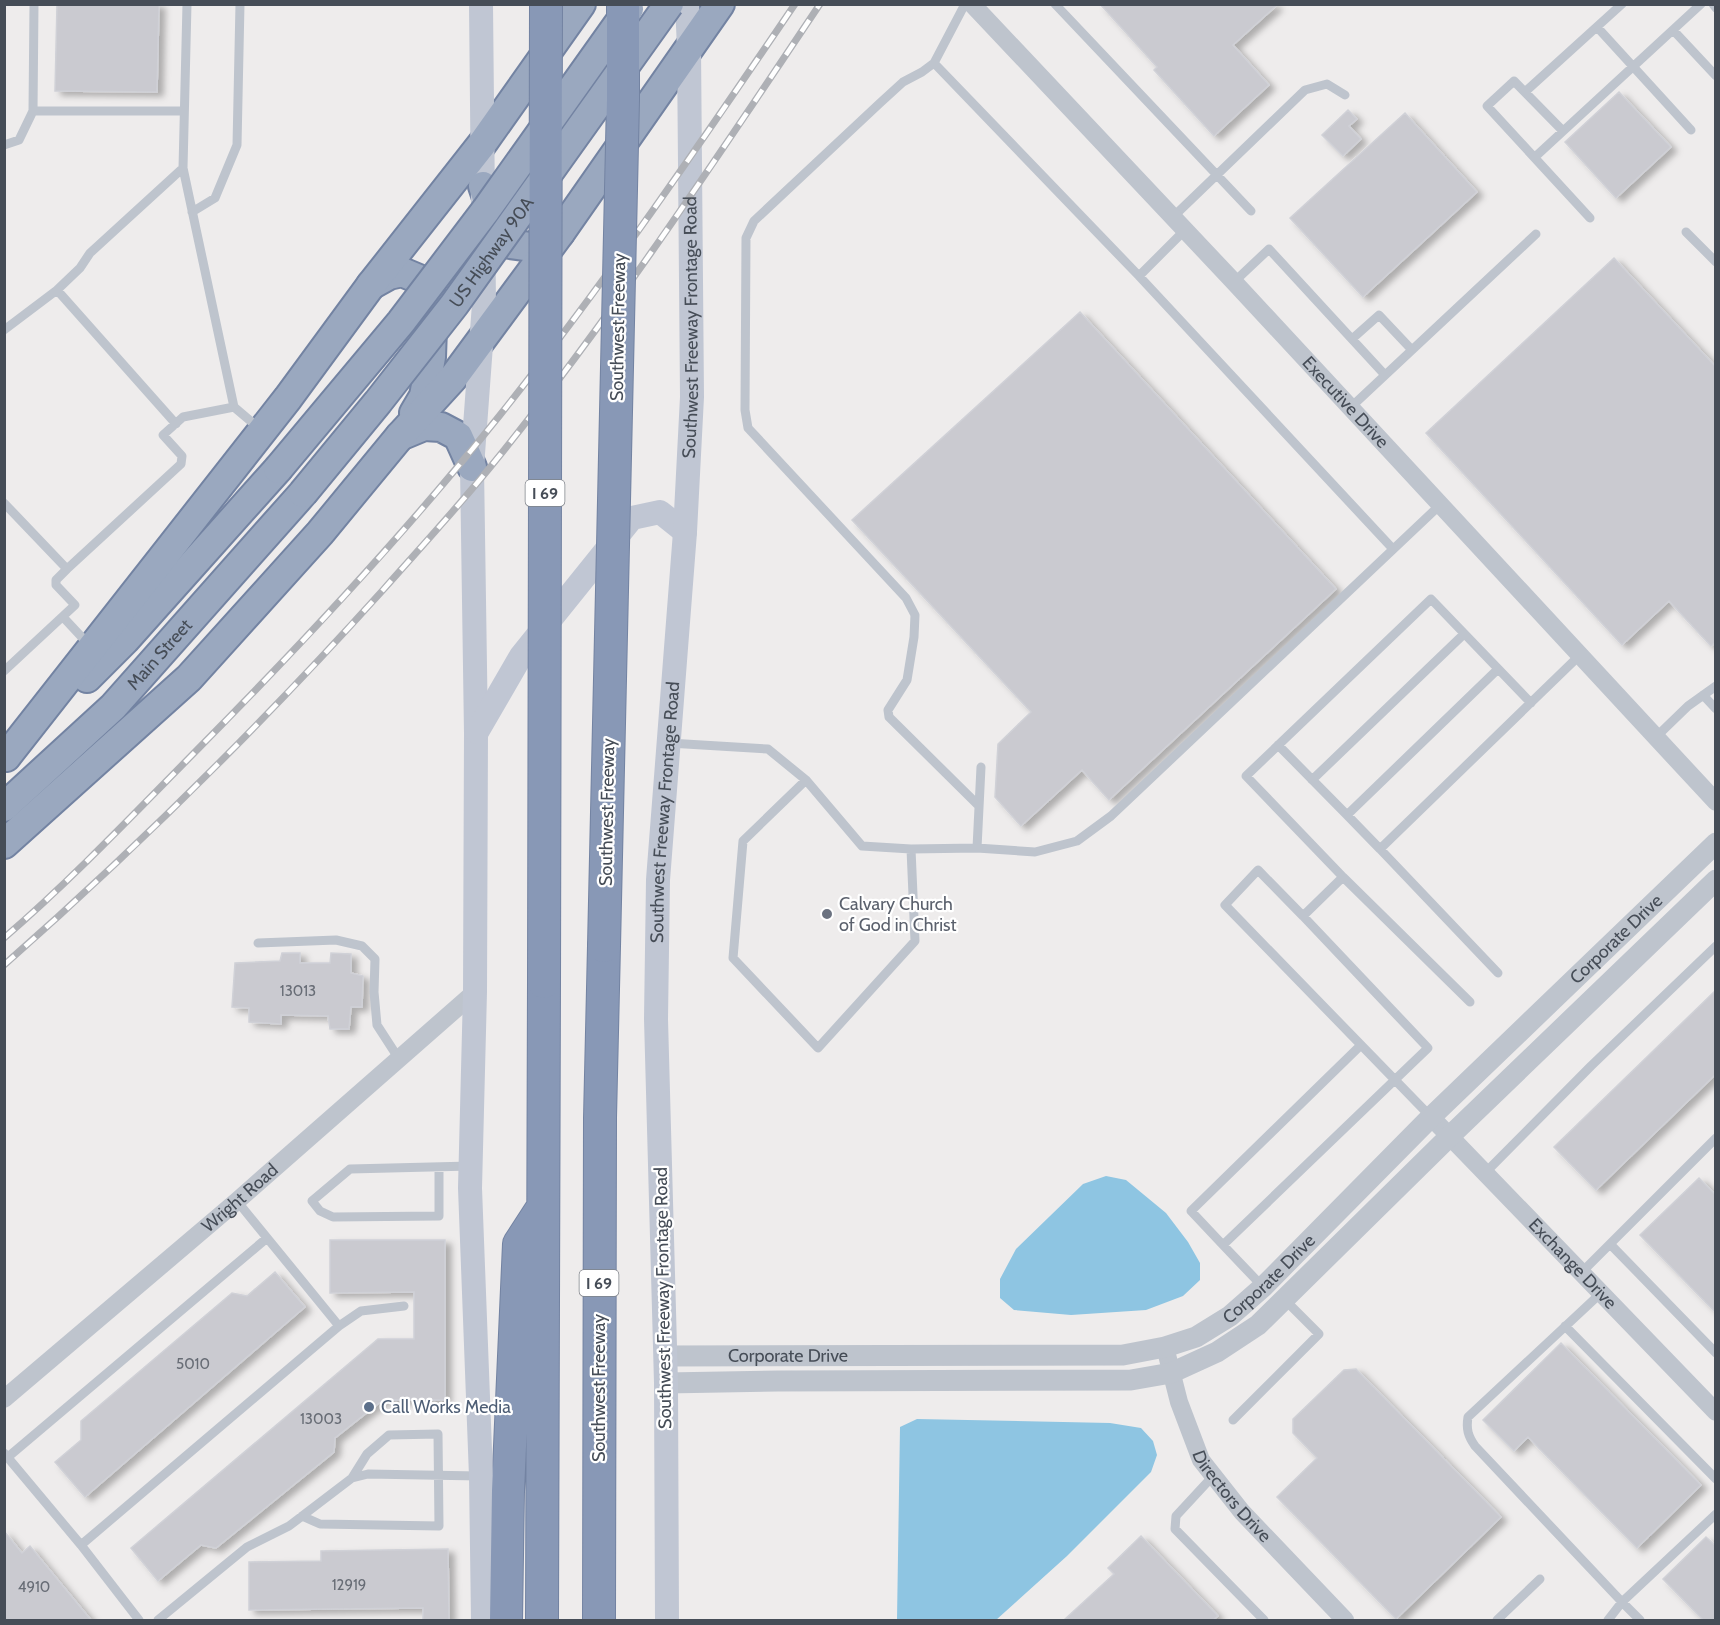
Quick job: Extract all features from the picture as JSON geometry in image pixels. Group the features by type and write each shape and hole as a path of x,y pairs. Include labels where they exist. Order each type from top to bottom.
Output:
{"highway":[{"name":"I 69","path":"542,1620 546,4"},
{"path":"5,758 262,431 371,285 482,144 581,4"},
{"name":"Southwest Freeway","path":"599,1615 600,1118 623,112 623,4"},
{"name":"US Highway 90A","path":"278,469 402,322 486,210 632,4"},
{"name":"US Highway 90A","path":"303,493 454,305 669,4"},
{"path":"4,844 189,678 320,533 400,436 453,378 560,233 720,4"},
{"path":"483,186 496,224 510,244 531,247 560,233"},
{"path":"371,285 389,275 402,272 421,280 433,299 431,357 424,396 400,436"},
{"path":"400,436 424,426 441,427 458,435 472,467"},
{"name":"Main Street","path":"5,758 125,640 278,469"},
{"name":"Main Street","path":"4,807 112,706 303,493"},
{"path":"506,1620 508,1491 519,1244 543,1207"}],"main road":[{"path":"481,4 484,304 472,467 476,734 475,992 470,1188 482,1476 483,1620"},
{"name":"Southwest Freeway Frontage Road","path":"667,1620 666,1356 656,1019 658,880 685,532 692,397 687,4"},
{"path":"476,734 521,656 632,518 660,512 685,532"}],"street":[{"name":"Executive Drive","path":"972,4 1179,223 1716,802"},
{"name":"Corporate Drive","path":"666,1356 1124,1355 1165,1347 1196,1337 1230,1316 1263,1287 1431,1116 1716,843"},
{"name":"Corporate Drive","path":"666,1383 1131,1380 1171,1373 1217,1352 1258,1325 1716,880"},
{"name":"Wright Road","path":"4,1399 237,1201 475,992"},
{"name":"Exchange Drive","path":"1431,1116 1716,1412"},
{"name":"Directors Drive","path":"1165,1347 1179,1402 1201,1460 1242,1512 1345,1620"}],"lane":[{"path":"4,145 19,140 33,111 34,4"},
{"path":"187,4 183,168 234,407 262,431"},
{"path":"192,212 215,198 237,145 240,4"},
{"path":"965,4 934,63 903,82 754,220 746,238 745,410 748,428 906,598 915,615 914,637 907,680 888,710 889,717 979,806"},
{"path":"1055,4 1251,212"},
{"path":"1525,92 1622,4"},
{"path":"1535,157 1701,4"},
{"path":"1597,27 1691,130"},
{"path":"1673,30 1716,76"},
{"path":"934,63 1139,276 1393,549"},
{"path":"1563,131 1514,81 1487,106 1590,218"},
{"path":"1139,276 1216,176 1305,90 1327,84 1345,95"},
{"path":"33,111 184,111"},
{"path":"4,330 57,290 80,268 90,253 183,168"},
{"path":"1686,232 1716,262"},
{"path":"1350,408 1536,234"},
{"path":"1234,282 1269,249 1385,375"},
{"path":"57,290 176,424"},
{"path":"1352,339 1379,315 1412,350"},
{"path":"4,671 75,605 56,585 56,580 181,464 182,456 163,435 183,417 234,407"},
{"path":"4,503 67,569"},
{"path":"668,742 768,749 806,780 862,846 911,849 977,848 1035,852 1077,841 1111,816 1440,505"},
{"path":"1470,1002 1343,877 1246,776 1431,599 1531,703"},
{"path":"63,617 92,648"},
{"path":"1312,780 1464,634"},
{"path":"1380,849 1580,655"},
{"path":"1347,815 1498,669"},
{"path":"1656,737 1688,706 1716,687"},
{"path":"1703,695 1716,709"},
{"path":"1278,745 1498,973"},
{"path":"977,848 981,767"},
{"path":"806,780 742,841 733,958 818,1048 915,941 911,849"},
{"path":"1223,1245 1394,1079 1428,1048 1258,870 1225,905 1394,1079 1431,1116"},
{"path":"1303,916 1343,877"},
{"path":"258,943 336,940 362,946 375,959 374,992 377,1025 399,1059"},
{"path":"1485,1173 1591,1066 1716,946"},
{"path":"1263,1287 1191,1211 1361,1045"},
{"path":"1581,1273 1716,1138"},
{"path":"439,1167 439,1216 333,1217 320,1211 312,1201 350,1169 471,1166"},
{"path":"237,1201 339,1326"},
{"path":"139,1620 81,1545 6,1455 267,1238"},
{"path":"1610,1244 1716,1353"},
{"path":"1601,1293 1468,1417 1466,1426 1475,1446 1640,1620"},
{"path":"1233,1420 1319,1334 1284,1299"},
{"path":"81,1545 339,1326 361,1311 404,1306"},
{"path":"1565,1326 1716,1479"},
{"path":"158,1620 247,1547 289,1526 302,1516 352,1478 367,1454 389,1435 438,1434 439,1526 320,1524 302,1516"},
{"path":"352,1478 368,1474 482,1476"},
{"path":"1213,1476 1176,1516 1175,1529 1264,1620"},
{"path":"1608,1620 1622,1602 1716,1514"},
{"path":"1497,1620 1540,1579"}],"water":[{"path":"1106,1176 1126,1180 1166,1213 1188,1242 1200,1263 1200,1280 1183,1296 1146,1310 1071,1315 1014,1310 1000,1298 1000,1279 1016,1249 1083,1184"},
{"path":"917,1419 1110,1423 1141,1428 1153,1441 1157,1455 1151,1472 1067,1556 996,1620 897,1620 900,1427"}],"building":[{"path":"57,4 159,4 157,92 55,91"},
{"path":"1100,4 1275,4 1276,6 1233,45 1269,85 1214,136 1154,70 1157,67"},
{"path":"1619,92 1671,147 1616,198 1565,142"},
{"path":"1348,110 1357,119 1349,126 1361,139 1343,156 1322,135"},
{"path":"1405,113 1477,192 1363,297 1290,218"},
{"path":"1614,258 1716,367 1716,642 1711,646 1669,601 1622,645 1426,433"},
{"path":"1080,312 1336,589 1109,800 1082,770 1021,826 995,797 998,744 1031,712 852,520"},
{"path":"282,953 300,953 300,963 330,963 331,953 351,954 351,973 363,976 362,1007 351,1007 349,1029 330,1029 328,1016 281,1015 281,1024 249,1022 249,1008 232,1007 235,963 280,961"},
{"path":"1716,990 1716,1074 1596,1190 1554,1147"},
{"path":"1699,1178 1716,1195 1716,1313 1640,1235"},
{"path":"330,1240 445,1240 445,1400 383,1400 335,1438 334,1452 216,1548 201,1545 158,1581 131,1548 378,1339 414,1339 414,1292 330,1293"},
{"path":"275,1272 305,1307 85,1497 55,1462 81,1440 81,1421 232,1293 247,1296"},
{"path":"1561,1343 1701,1485 1637,1548 1528,1437 1514,1451 1483,1420"},
{"path":"1356,1369 1501,1517 1396,1619 1277,1497 1317,1458 1293,1433 1293,1419 1344,1370"},
{"path":"4,1531 22,1553 30,1546 91,1620 4,1620"},
{"path":"1141,1536 1218,1616 1213,1620 1064,1620 1114,1574 1108,1568"},
{"path":"1706,1537 1716,1546 1716,1620 1703,1620 1663,1579"},
{"path":"448,1549 449,1620 423,1620 423,1608 249,1610 249,1562 321,1561 321,1551"}],"railway":[{"path":"4,938 101,847 234,712 352,588 427,503 500,415 577,315 688,161 795,4"},
{"path":"4,965 103,875 246,736 383,590 469,493 623,293 820,4"}],"place":[{"name":"Calvary Church of God in Christ","path":"827,914"},
{"name":"Call Works Media","path":"369,1407"}]}
